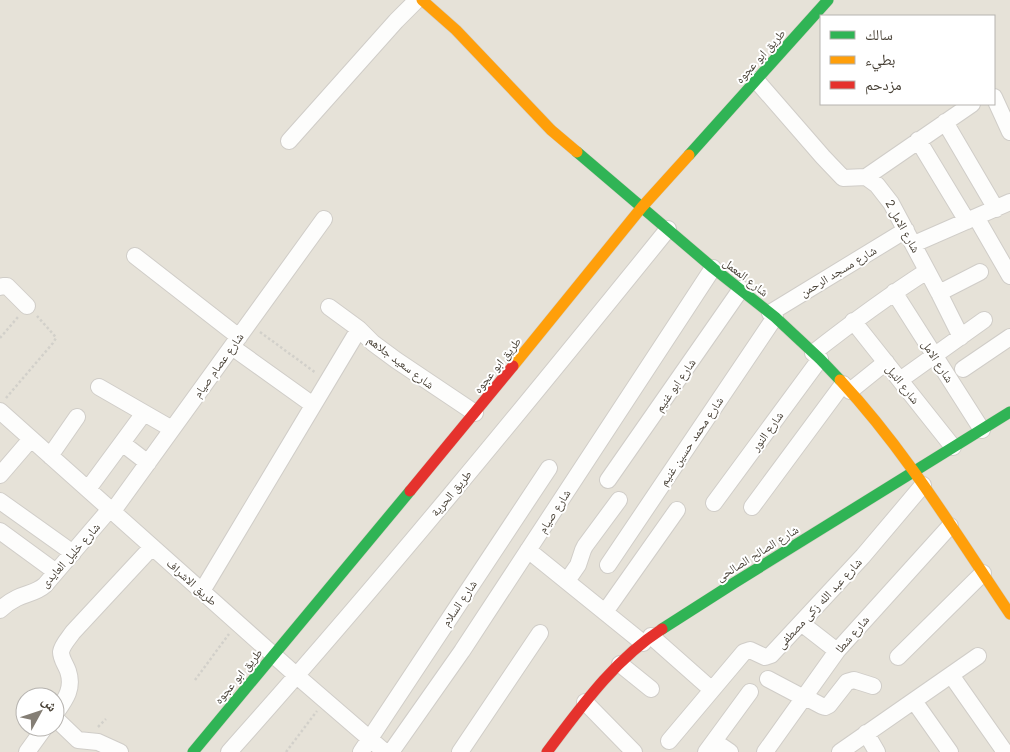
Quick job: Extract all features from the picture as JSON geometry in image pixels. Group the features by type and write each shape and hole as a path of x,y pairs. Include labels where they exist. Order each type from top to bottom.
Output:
{"street":[{"path":"289,141 417,0"},
{"name":"شارع المعمل","path":"422,0 450,26 546,125 713,268 772,315 847,387 892,442 918,478 1010,614"},
{"name":"طريق ابو عجوه","path":"195,751 475,413 642,207 828,0"},
{"path":"756,80 842,178 866,177 970,105"},
{"path":"995,99 1010,132"},
{"path":"945,122 1005,208"},
{"path":"918,140 1010,276"},
{"name":"شارع الامل 2","path":"866,177 877,185 891,203 961,337"},
{"name":"شارع مسجد الرحمن","path":"772,315 910,237 1005,208"},
{"name":"شارع عصام صيام","path":"111,510 148,463 324,219"},
{"name":"طريق الحرية","path":"229,752 297,676 525,406 668,229"},
{"path":"135,256 239,336 313,405"},
{"name":"شارع صيام","path":"391,752 462,651 713,268"},
{"name":"شارع النور","path":"714,503 816,356 853,321 927,270"},
{"path":"939,293 980,272"},
{"path":"0,287 6,286 27,306"},
{"name":"شارع ابو غنيم","path":"608,480 741,289"},
{"name":"شارع الامل","path":"894,292 982,430"},
{"name":"شارع سعيد جلاهم","path":"329,307 396,360 475,413"},
{"name":"شارع محمد حسين غنيم","path":"608,565 772,315"},
{"path":"900,380 984,320"},
{"name":"شارع النيل","path":"853,321 954,447"},
{"path":"202,591 359,329"},
{"path":"963,369 1010,337"},
{"path":"752,508 847,387 886,362"},
{"path":"99,387 172,429"},
{"name":"طريق الاشراف","path":"3,405 31,439 325,700 365,745 385,752"},
{"name":"شارع الصالح الصالحى","path":"547,752 606,677 647,640 918,478 954,447 1010,412"},
{"path":"88,489 144,413"},
{"path":"50,456 77,417"},
{"path":"0,475 31,439"},
{"path":"122,443 148,463"},
{"name":"شارع السلام","path":"365,745 549,468"},
{"name":"شارع عبد الله زكى مصطفى","path":"670,741 744,652 750,650 765,657 771,655 863,556 918,478"},
{"path":"567,581 578,565 582,550 619,500"},
{"path":"0,501 73,553"},
{"name":"شارع خليل العايدى","path":"0,610 16,598 40,589 111,510"},
{"path":"605,612 677,510"},
{"name":"شارع شطا","path":"765,752 805,698 837,650 950,526"},
{"path":"0,531 56,572"},
{"path":"65,699 69,693 70,684 68,671 61,654 62,647 73,632 152,547"},
{"path":"528,550 605,612 647,640 712,690"},
{"path":"898,657 983,574"},
{"path":"801,623 837,650"},
{"path":"460,752 540,633"},
{"path":"840,752 978,656"},
{"path":"620,664 651,689"},
{"path":"951,675 1005,752"},
{"path":"768,679 826,707 847,682 854,680 873,686"},
{"path":"730,752 710,747 750,692"},
{"path":"914,701 950,752"},
{"path":"585,702 634,752"},
{"path":"65,728 78,740 98,742 120,752"},
{"path":"866,733 878,752"},
{"path":"27,752 38,737"}],"path":[{"path":"0,338 27,306 56,338 3,405"},
{"path":"239,336 328,381"},
{"path":"195,680 238,623"},
{"path":"286,752 325,700"}],"shaded area":[{"path":"0,0 1010,0 1010,752 0,752"}],"traffic: fast":[{"path":"689,155 828,0"},
{"path":"577,152 713,268 775,317 840,380"},
{"path":"662,629 1010,412"},
{"path":"193,752 410,491"}],"traffic: slow":[{"path":"422,0 456,30 551,130 577,152"},
{"path":"513,366 642,207 689,155"},
{"path":"840,380 909,464 1010,614"}],"traffic: jam":[{"path":"410,491 513,366"},
{"path":"547,752 586,701 613,670 645,641 662,629"}]}
